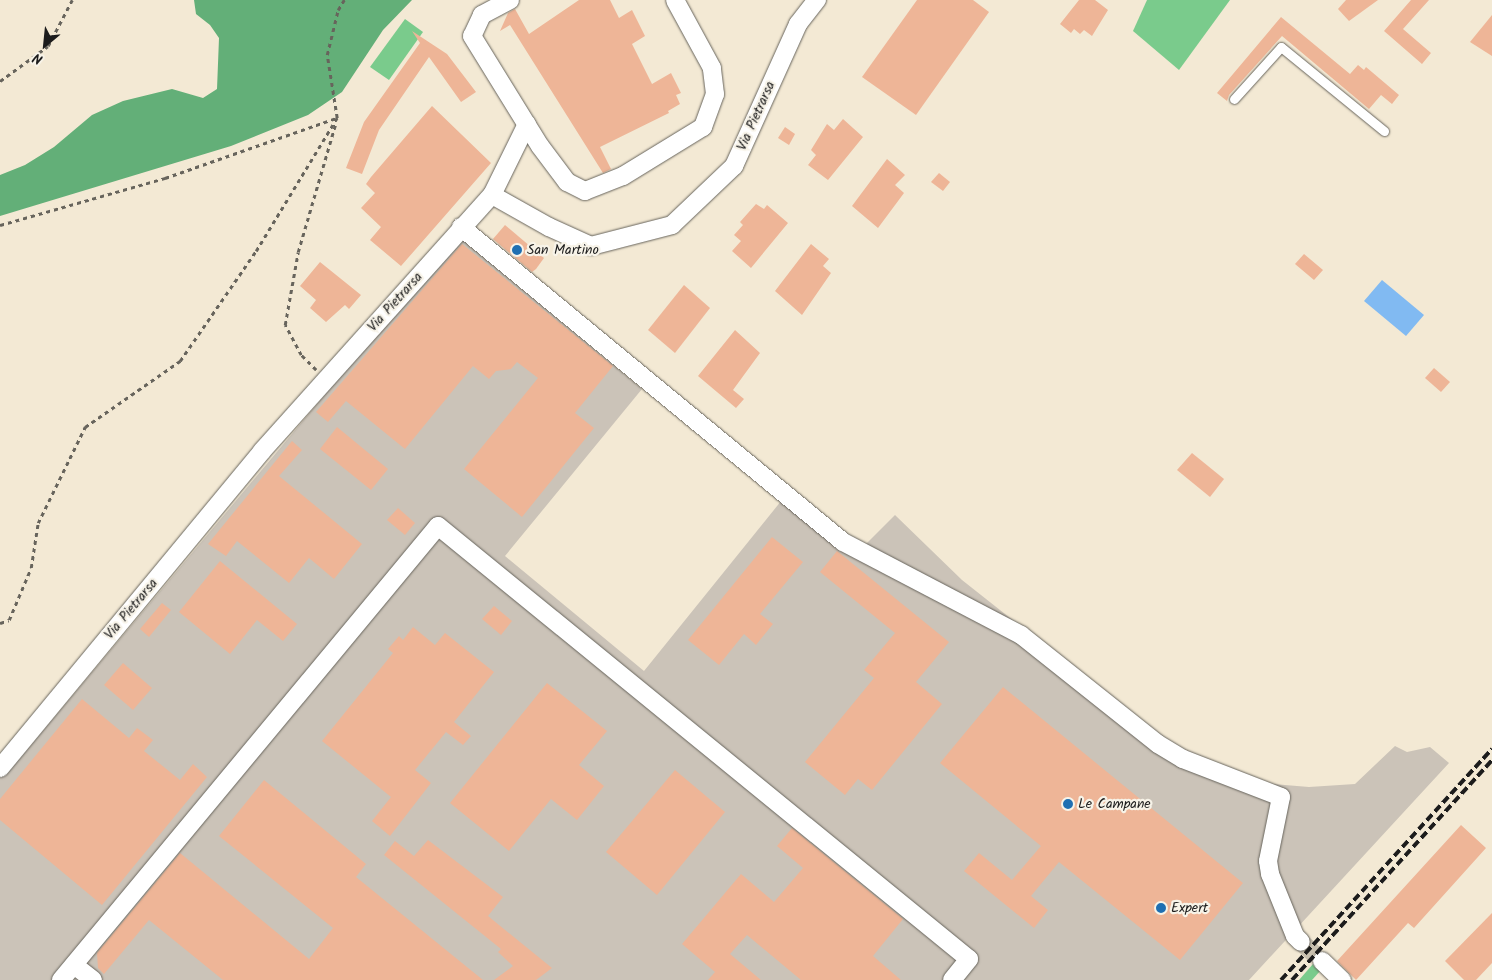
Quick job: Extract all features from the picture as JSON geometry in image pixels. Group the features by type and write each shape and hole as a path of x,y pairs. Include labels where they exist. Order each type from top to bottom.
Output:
{"street":[{"path":"510,0 482,15 472,36 527,124 567,182 585,191 623,176 704,127 715,94 712,68 675,0"},
{"name":"Via Pietrarsa","path":"0,768 262,451 461,227 492,195 549,228 592,246 672,225 734,166 798,24 817,0"},
{"path":"492,195 527,124"},
{"path":"461,227 843,542 1021,635 1158,744 1182,759 1206,771 1281,797 1268,861 1274,883 1295,936 1301,942"},
{"path":"61,980 438,526 969,959 952,980"},
{"path":"1322,960 1342,980"},
{"path":"74,965 93,980"}],"lane":[{"path":"1234,98 1281,48 1384,131"}],"path":[{"path":"0,81 48,46 72,0"},
{"path":"326,380 301,355 285,325 298,252 337,118 327,55 338,10 344,0"},
{"path":"0,225 165,178 337,118"},
{"path":"0,623 9,620 31,568 38,523 85,427 180,361 256,251 337,118"}],"shaded area":[{"path":"458,236 642,389 505,556 644,671 790,490 861,549 895,515 962,580 1191,761 1251,782 1309,787 1355,784 1395,746 1407,752 1430,747 1449,763 1249,980 0,980 0,760 11,769"}],"green space":[{"path":"194,0 412,0 383,30 342,92 308,115 231,146 0,216 0,175 25,165 54,147 92,115 123,101 172,89 203,98 217,89 219,38 210,25 196,14"},
{"path":"1147,0 1230,0 1179,70 1133,31"},
{"path":"405,19 423,32 389,80 370,67"},
{"path":"1313,964 1321,970 1312,980 1299,980"}],"water":[{"path":"1382,280 1424,315 1406,336 1364,301"}],"building":[{"path":"579,0 610,0 619,18 632,10 645,36 632,44 652,84 671,73 681,93 676,95 680,104 668,111 669,113 600,147 611,169 603,173 510,25 500,31 508,13 515,9 529,34"},
{"path":"917,0 973,0 989,12 916,115 862,77"},
{"path":"1079,0 1095,0 1108,10 1092,36 1084,30 1080,34 1074,29 1071,33 1060,24"},
{"path":"1346,0 1378,0 1349,21 1338,9"},
{"path":"1411,0 1429,0 1403,29 1431,53 1422,64 1384,31"},
{"path":"1492,15 1492,56 1470,42"},
{"path":"1281,17 1350,74 1358,65 1364,70 1366,67 1399,95 1392,104 1381,95 1369,109 1282,36 1229,95 1227,101 1217,93"},
{"path":"412,31 447,54 476,92 461,102 429,57 379,130 362,174 346,168 364,122 420,43"},
{"path":"432,106 491,163 401,266 370,240 381,227 361,208 375,193 366,184"},
{"path":"843,119 863,137 828,180 808,165 816,155 811,150 827,124 834,130"},
{"path":"785,127 795,134 789,145 778,138"},
{"path":"887,159 905,175 895,185 904,193 878,228 852,206"},
{"path":"939,173 950,182 943,191 931,182"},
{"path":"756,204 764,209 767,205 788,223 751,268 732,251 741,241 734,235 743,225 740,222"},
{"name":"San Martino","path":"505,225 544,258 532,272 493,239"},
{"path":"462,244 613,366 575,413 594,428 522,517 464,469 538,378 517,362 511,369 496,371 489,379 473,366 405,449 346,401 328,422 316,412"},
{"path":"811,244 829,259 823,266 831,273 802,315 775,291"},
{"path":"1304,254 1323,270 1314,280 1295,264"},
{"path":"320,262 361,295 349,309 345,305 326,322 310,308 316,300 300,286"},
{"path":"684,285 710,308 675,353 648,330"},
{"path":"735,330 760,353 733,390 744,399 736,408 698,376"},
{"path":"1434,368 1450,382 1441,392 1425,378"},
{"path":"337,427 388,469 371,490 320,449"},
{"path":"292,441 302,450 279,476 362,544 334,579 309,558 289,583 237,541 226,556 208,544"},
{"path":"1192,453 1224,479 1210,497 1177,470"},
{"path":"398,508 415,523 405,535 387,520"},
{"path":"772,537 803,562 760,614 773,624 756,645 744,634 719,665 688,640"},
{"path":"837,551 949,642 916,682 942,704 872,790 858,779 845,795 805,762 874,678 864,670 895,633 820,572"},
{"path":"220,561 297,624 283,641 257,620 230,654 179,612"},
{"path":"162,603 171,610 149,637 140,629"},
{"path":"494,606 512,621 501,635 482,619"},
{"path":"413,627 435,645 445,633 494,672 454,722 471,736 463,745 446,732 415,770 431,783 390,836 372,821 391,797 322,741 393,653 388,649 399,636 403,640"},
{"path":"123,663 152,688 133,710 104,685"},
{"path":"547,683 607,731 579,765 604,786 577,820 551,799 509,851 450,803"},
{"name":"Le Campane","path":"1003,687 1243,883 1180,960 1059,862 1031,896 1048,910 1034,928 964,871 979,853 1012,880 1041,846 940,763"},
{"path":"82,699 129,738 137,728 153,740 144,751 180,780 193,764 207,777 102,905 0,820 0,799"},
{"path":"675,770 725,812 657,895 606,852"},
{"path":"264,780 366,864 356,877 483,980 223,980 149,920 104,974 98,968 97,953 180,853 309,959 333,928 219,836"},
{"path":"1461,825 1486,848 1414,928 1408,923 1356,980 1337,961"},
{"path":"792,828 903,919 873,956 901,980 801,980 747,935 730,954 761,980 708,980 715,972 682,944 741,874 774,902 803,868 777,846"},
{"path":"428,840 503,897 488,916 552,968 536,980 494,980 513,966 498,952 501,949 384,855 395,841 414,856"},
{"path":"1492,913 1492,963 1476,980 1464,980 1445,961"}],"tunnel":[{"path":"1301,942 1322,961"}],"railway":[{"path":"1281,980 1492,749"},
{"path":"1292,980 1492,760"}],"place":[{"name":"San Martino","path":"517,250"},
{"name":"Le Campane","path":"1068,804"},
{"name":"Expert","path":"1161,908"}]}
